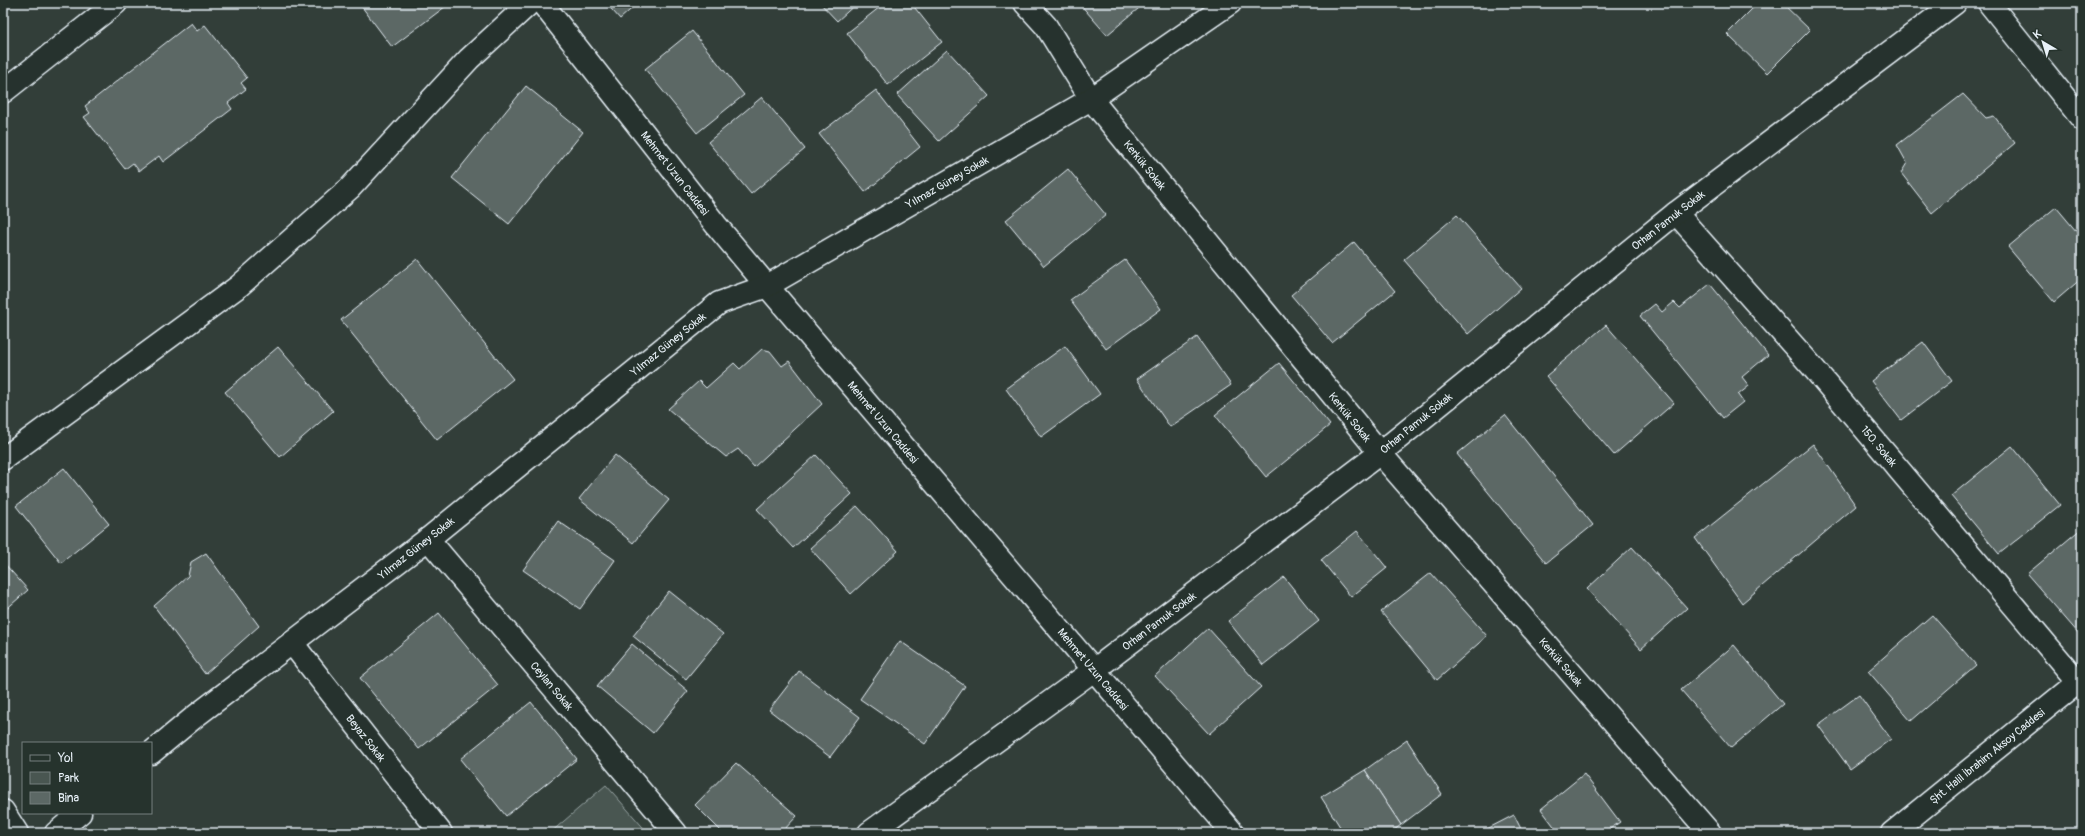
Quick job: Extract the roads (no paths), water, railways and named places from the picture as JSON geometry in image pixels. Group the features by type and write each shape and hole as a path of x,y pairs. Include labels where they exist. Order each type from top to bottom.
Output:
{"street":[{"path":"3,92 116,3"},
{"path":"3,459 239,286 350,188 469,59 530,3"},
{"name":"Mehmet Uzun Caddesi","path":"542,3 716,225 1233,833"},
{"name":"Kerkük Sokak","path":"1025,3 1046,26 1091,99 1380,453 1710,833"},
{"name":"Yılmaz Güney Sokak","path":"152,752 197,715 428,539 719,303 767,286 1091,99 1230,3"},
{"name":"Orhan Pamuk Sokak","path":"869,833 1094,670 1380,453 1676,213 1955,3"},
{"path":"1989,3 2082,118"},
{"name":"150. Sokak","path":"1676,213 1810,364 2080,681"},
{"name":"Ceylan Sokak","path":"428,539 676,833"},
{"name":"Beyaz Sokak","path":"292,643 440,833"},
{"name":"Şht. Halil İbrahim Aksoy Caddesi","path":"1892,833 2080,681"},
{"path":"3,811 17,833"},
{"path":"56,833 79,814"}]}
